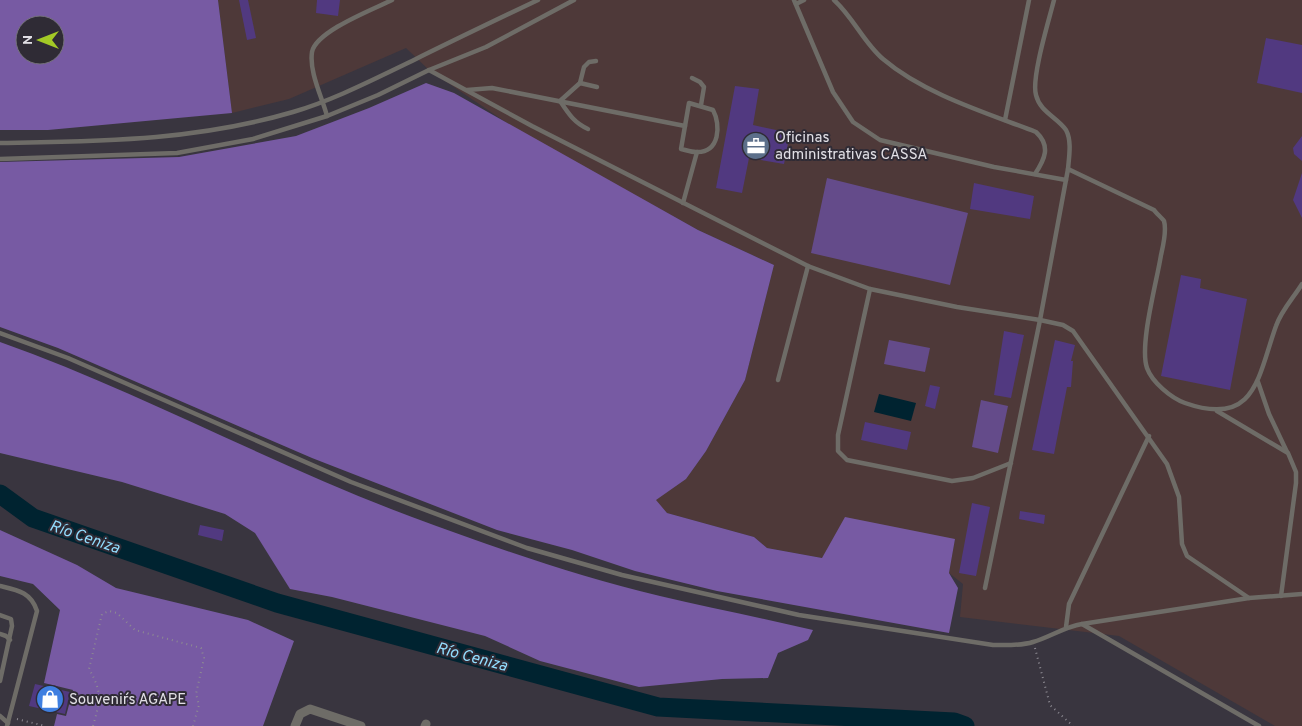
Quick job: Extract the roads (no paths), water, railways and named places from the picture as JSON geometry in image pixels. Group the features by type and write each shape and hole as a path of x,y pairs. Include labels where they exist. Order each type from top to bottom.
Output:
{"street":[{"path":"294,726 300,714 310,709 360,726"}],"lane":[{"path":"327,116 312,59 315,45 322,37 340,25 392,0"},
{"path":"0,142 138,140 181,136 250,124 295,112 382,76 538,0"},
{"path":"0,159 177,152 253,139 327,116 429,70 486,47 574,0"},
{"path":"804,0 795,2 833,92 852,122 880,140 1066,180"},
{"path":"835,0 882,59 905,75 954,100 1036,132 1044,139 1046,150 1044,160 1036,174"},
{"path":"1005,120 1029,0"},
{"path":"985,588 1040,320 1068,169 1070,145 1066,131 1042,107 1036,95 1036,79 1054,0"},
{"path":"560,101 580,84 584,67 589,62 596,61"},
{"path":"429,70 532,126 808,266 870,290 957,307 1040,320 1062,325 1074,331 1167,464 1179,497 1182,544 1187,556 1249,598"},
{"path":"692,78 700,82 704,87 701,105"},
{"path":"580,84 597,87"},
{"path":"467,90 492,88 685,126"},
{"path":"560,101 570,117 579,125 588,129"},
{"path":"689,103 713,110 718,119 718,131 715,142 707,150 697,152 681,149 685,126 689,103"},
{"path":"683,203 697,152"},
{"path":"1068,169 1154,210 1164,221 1164,240 1145,350 1147,368 1157,384 1183,403 1216,411 1288,453"},
{"path":"778,380 808,266"},
{"path":"1216,411 1241,401 1258,382 1276,323 1302,284"},
{"path":"870,290 838,434 838,451 847,460 952,481 973,478 1011,463"},
{"path":"0,333 68,358 351,482 527,548 622,575 799,615 993,645 1033,642 1066,627 1082,624 1249,598 1302,594"},
{"path":"1258,382 1269,414 1296,472 1281,596"},
{"path":"1066,627 1069,604 1148,436"},
{"path":"0,586 28,595 34,602 37,611 8,725"},
{"path":"0,615 10,619 12,626 0,681"},
{"path":"1082,624 1259,726"},
{"path":"0,634 10,640"},
{"path":"0,716 8,725"}],"water":[{"path":"879,394 916,403 911,421 874,412"}],"waterway":[{"name":"Río Ceniza","path":"0,494 33,518 277,603 658,707 954,722 965,726"}],"place":[{"name":"Oficinas administrativas CASSA","path":"756,146"},
{"name":"Souvenir´s AGAPE","path":"50,699"}]}
